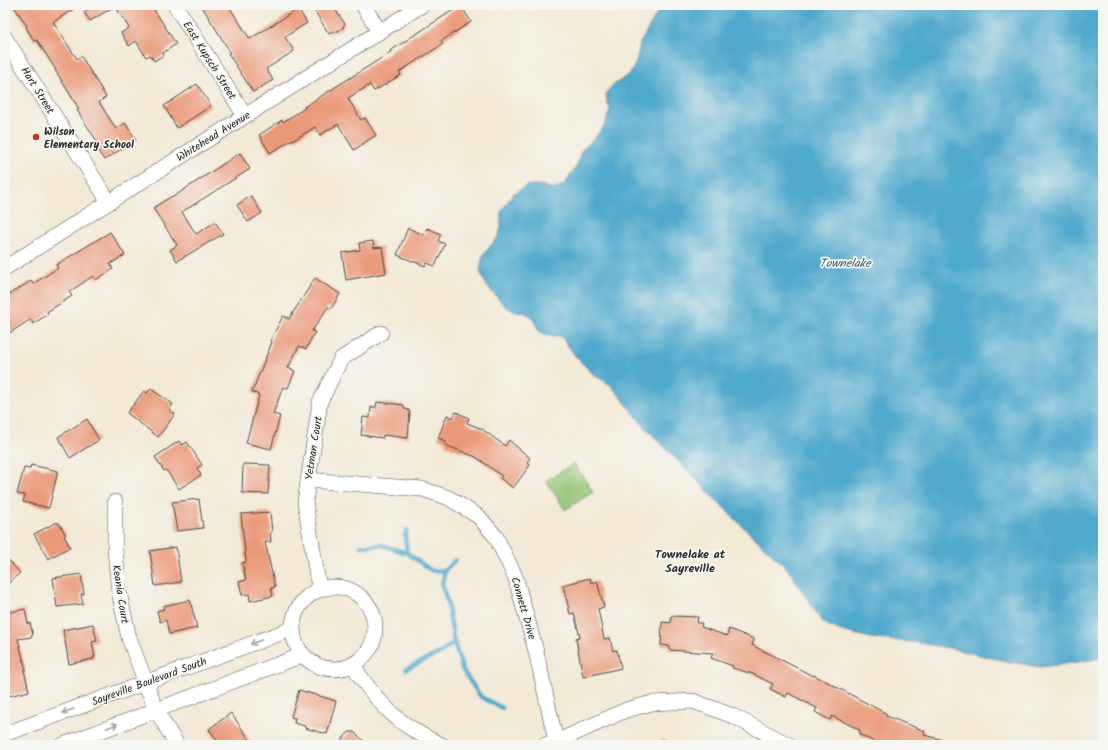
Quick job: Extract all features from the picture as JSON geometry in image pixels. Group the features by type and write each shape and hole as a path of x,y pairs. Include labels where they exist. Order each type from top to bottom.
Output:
{"street":[{"name":"East Kupsch Street","path":"175,5 244,116"},
{"path":"363,5 379,31"},
{"name":"Whitehead Avenue","path":"5,268 422,5"},
{"name":"Hart Street","path":"5,38 109,202"},
{"name":"Yetman Court","path":"319,588 305,502 320,402 341,359 381,333"},
{"name":"Connett Drive","path":"308,480 422,489 449,498 479,517 496,537 515,576 536,651 551,744"},
{"name":"Keania Court","path":"115,502 115,550 119,592 129,638 156,710 177,745"},
{"path":"335,586 353,590 366,601 372,610 376,622 373,642 364,657 353,665 338,669 326,669 314,664 303,655 295,643 292,629 293,618 298,606 306,597 319,588 335,586"},
{"name":"Sayreville Boulevard South","path":"5,734 292,629"},
{"path":"63,745 303,655"},
{"path":"353,665 362,681 392,714 416,732 442,745"},
{"path":"551,744 626,710 652,703 693,701 733,716 789,745"}],"green space":[{"path":"574,463 593,492 565,510 546,481"}],"water":[{"name":"Townelake","path":"662,5 1103,5 1103,658 1040,667 1010,662 949,648 913,642 876,639 841,631 822,622 787,568 736,520 644,426 611,385 594,375 577,358 561,336 547,336 543,334 539,331 532,317 526,313 517,312 505,306 486,285 480,271 483,255 498,237 501,228 501,212 512,195 526,186 540,185 553,189 564,185 577,166 581,151 594,139 605,125 610,109 606,94 611,87 631,73 637,59 640,43"}],"building":[{"path":"13,5 80,5 53,22 77,59 81,56 106,97 99,102 116,129 125,123 136,140 104,160 94,145 98,143 77,110 79,109 37,40 34,41 26,27 27,26"},
{"path":"95,5 151,5 176,44 163,53 164,55 154,61 150,55 146,57 136,41 129,46 121,33 129,28 115,6 90,21 84,12"},
{"path":"201,5 228,5 250,39 298,9 307,23 285,37 294,51 266,69 273,80 253,92 228,53 230,52"},
{"path":"311,5 332,5 345,24 343,26 344,27 335,33 334,31 329,34"},
{"path":"461,5 471,22 441,41 443,44 399,72 401,75 374,91 370,85 348,98 361,120 365,118 376,135 354,150 338,124 320,135 315,127 270,153 259,135 282,120 283,122 305,108 304,107 391,52 390,51"},
{"path":"197,84 211,106 177,128 164,106"},
{"path":"240,153 250,169 182,212 196,234 215,222 223,234 177,261 170,250 177,245 153,208 172,196 173,197"},
{"path":"251,196 262,213 248,222 237,205"},
{"path":"408,228 424,235 427,228 441,234 438,241 445,244 435,266 427,263 425,266 397,255"},
{"path":"110,232 125,255 110,264 113,269 96,280 93,276 69,292 72,296 47,312 48,314 33,324 31,319 5,336 5,297 31,281 33,284 58,268 56,265"},
{"path":"373,241 374,248 382,247 386,273 346,280 342,253 360,250 359,243"},
{"path":"315,278 340,294 331,309 328,307 312,331 315,332 306,349 299,346 288,368 295,371 288,388 283,387 273,414 280,416 271,449 246,443 259,395 252,392 272,342 270,341 283,316 289,319"},
{"path":"151,389 173,404 169,410 175,414 158,437 127,413 144,391 147,393"},
{"path":"377,402 404,405 404,409 409,410 408,438 383,435 383,438 361,435 363,417 370,418 371,407 376,407"},
{"path":"456,412 469,418 467,423 482,429 505,446 509,440 530,458 527,462 530,465 513,488 500,478 502,476 476,457 445,445 446,441 438,438 447,415 453,418"},
{"path":"87,419 99,440 70,458 58,437"},
{"path":"179,441 182,445 187,442 202,465 197,468 201,475 179,489 155,457"},
{"path":"243,464 270,465 268,494 242,493"},
{"path":"31,465 58,471 49,508 23,502 25,495 17,494 24,468 30,469"},
{"path":"199,499 203,528 177,531 172,502"},
{"path":"270,512 272,532 270,532 271,542 265,542 275,587 271,588 273,596 250,601 249,594 242,595 239,582 246,580 242,563 246,562 241,514"},
{"path":"55,523 59,523 66,535 64,536 70,547 48,559 34,534"},
{"path":"176,547 181,582 155,586 150,551"},
{"path":"5,556 20,573 5,586"},
{"path":"81,574 84,594 81,594 83,604 57,607 53,578"},
{"path":"590,578 591,583 597,581 604,607 598,609 604,639 610,638 613,651 617,650 621,668 583,677 576,638 580,637 574,613 570,614 563,585"},
{"path":"190,600 197,628 169,634 166,620 160,622 157,611 164,609 163,606"},
{"path":"25,609 28,624 30,623 33,635 31,637 18,639 26,670 24,670 29,691 5,697 5,662 9,661 5,639 5,613"},
{"path":"671,616 698,617 697,623 702,623 701,627 727,636 729,629 754,639 752,645 813,676 814,675 887,714 886,716 925,731 924,735 947,741 947,745 880,745 859,734 860,730 832,716 830,720 815,712 817,708 788,693 786,697 770,689 773,684 753,674 732,668 733,666 711,658 713,653 669,650 669,646 661,645 662,622 671,623"},
{"path":"93,624 97,641 92,642 95,657 93,657 94,659 69,664 63,630"},
{"path":"299,690 336,701 327,734 305,728 305,726 294,723 295,718 291,717"},
{"path":"231,713 253,745 220,745 209,729"},
{"path":"349,732 354,732 368,745 337,745"}],"waterway":[{"path":"407,530 405,536 407,553"},
{"path":"361,546 382,545 407,553 432,571 445,570 455,560"},
{"path":"406,669 442,652 454,642 447,601 442,585 445,570"},
{"path":"454,642 463,671 481,697 502,708"}],"place":[{"name":"Wilson Elementary School","path":"36,137"}],"district":[{"name":"Townelake at Sayreville","path":"690,561"}]}
